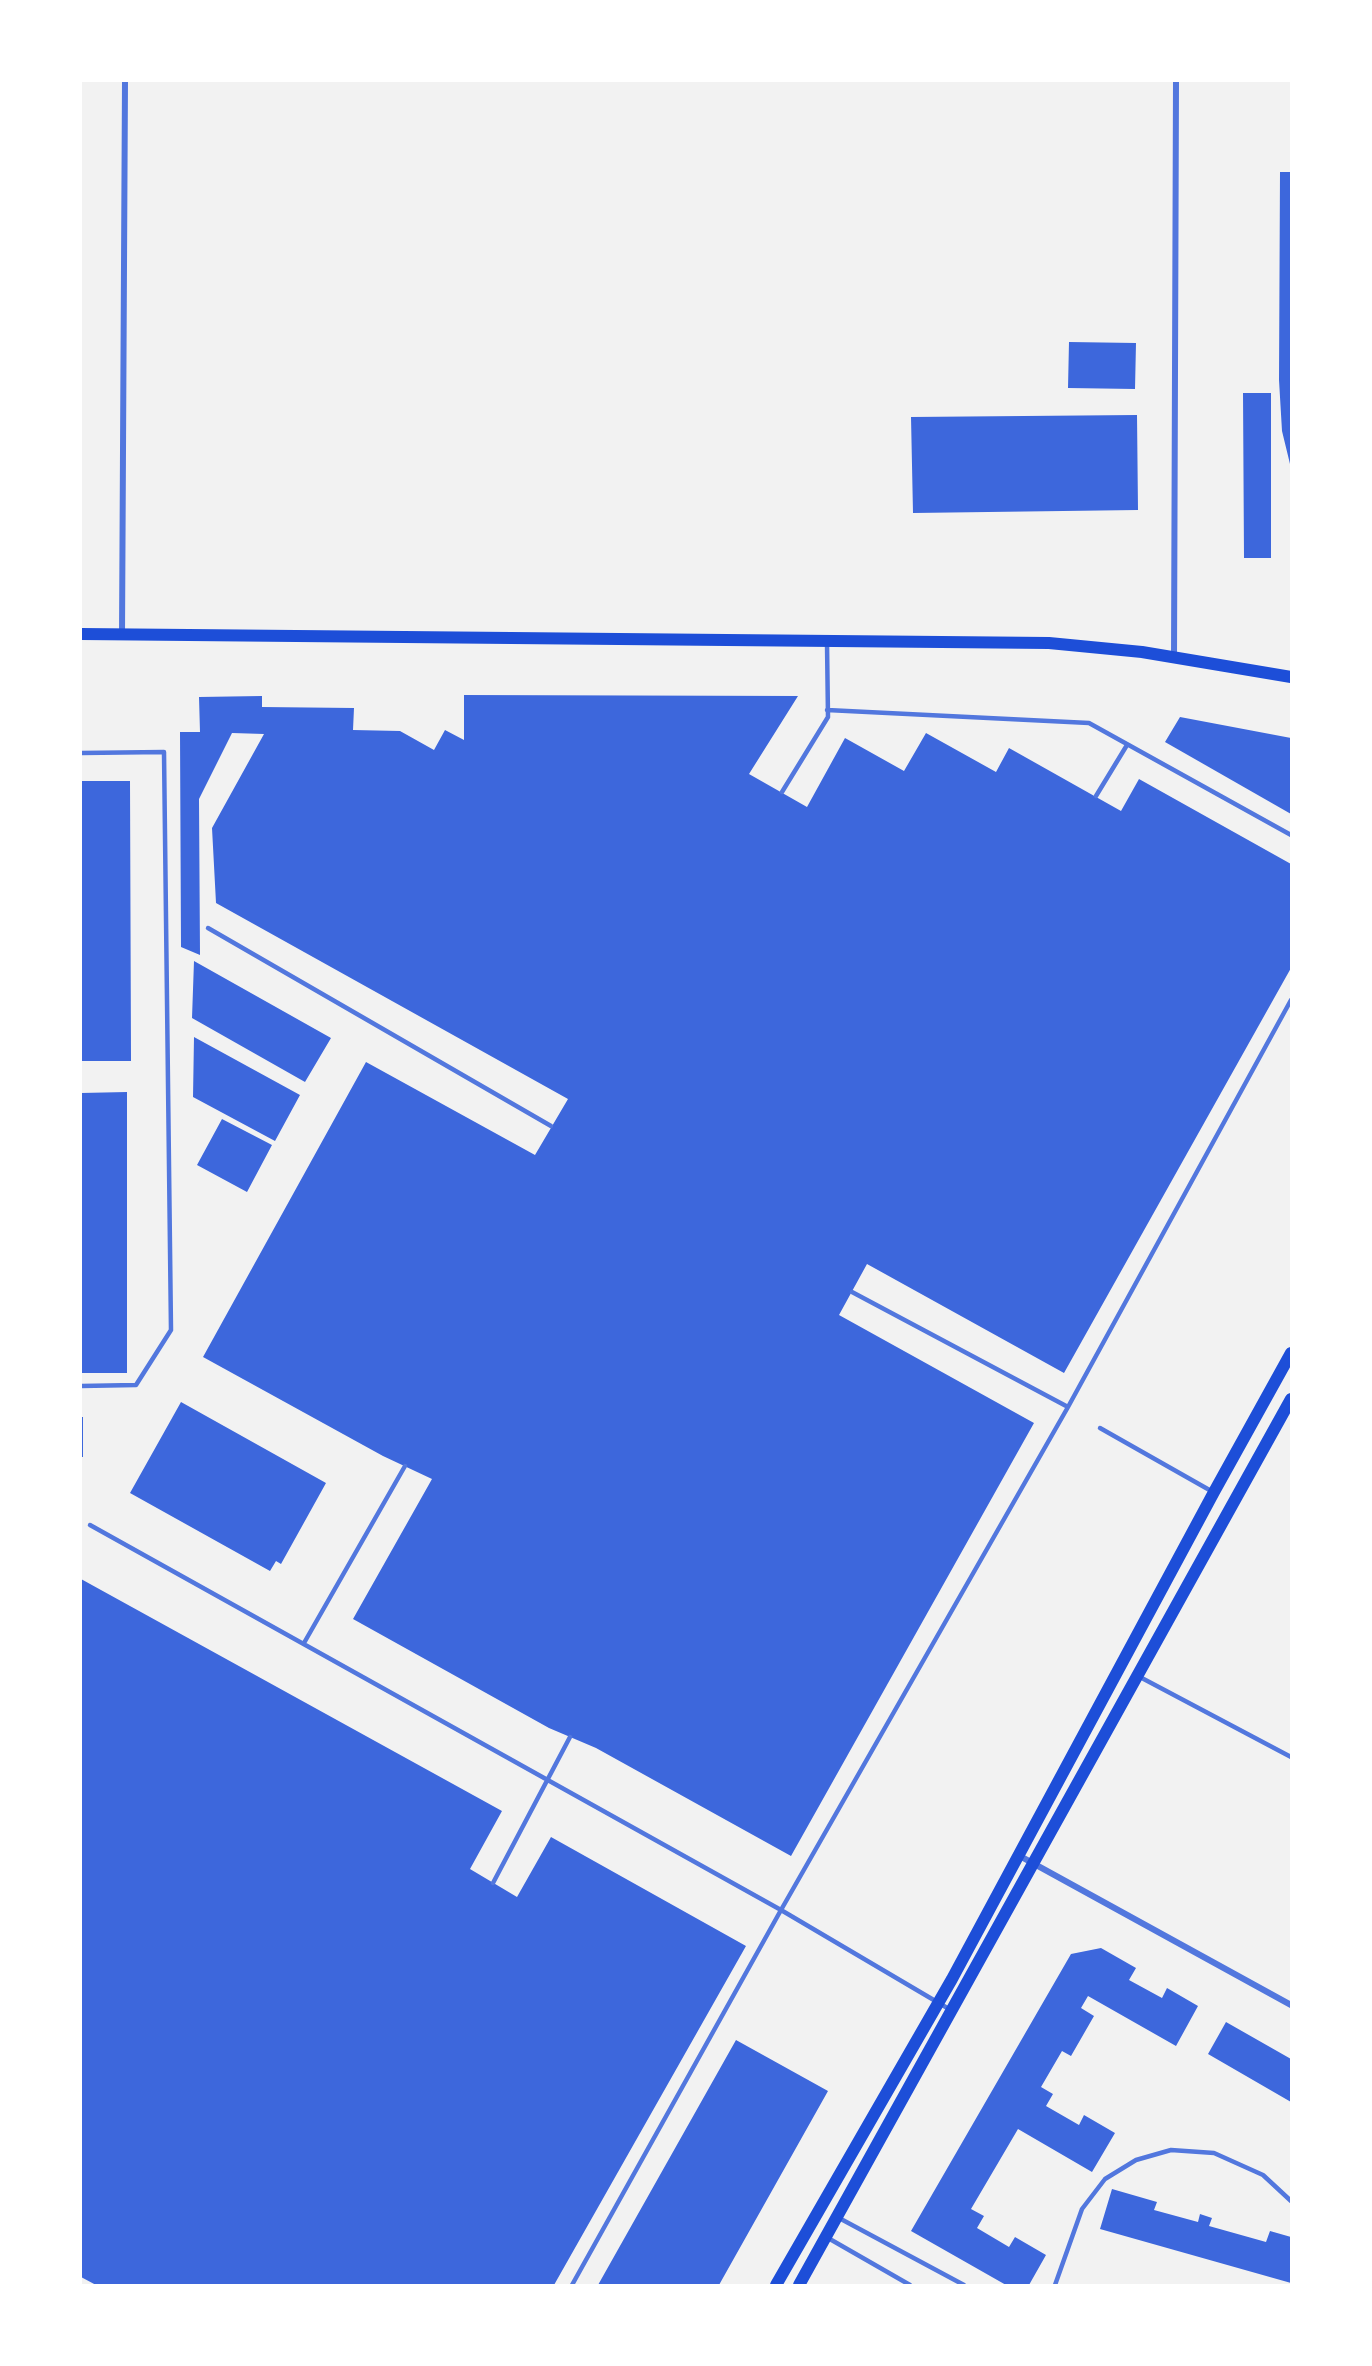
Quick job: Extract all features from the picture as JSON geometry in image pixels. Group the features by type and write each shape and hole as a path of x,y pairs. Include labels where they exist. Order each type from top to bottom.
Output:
{"main road":[{"path":"81,634 1049,643 1174,656 1291,677"},
{"path":"776,2285 937,2002 1291,1353"},
{"path":"799,2285 1291,1399"}],"street":[{"path":"122,634 125,81"},
{"path":"1174,656 1176,81"},
{"path":"1018,1855 1291,2005"}],"lane":[{"path":"782,792 828,717 827,640"},
{"path":"827,710 1089,723 1291,835"},
{"path":"1096,796 1126,745"},
{"path":"81,753 164,752 171,1330 136,1385 81,1386"},
{"path":"208,928 551,1126"},
{"path":"572,2285 781,1910 1068,1407 1291,1000"},
{"path":"852,1292 1068,1407"},
{"path":"1100,1428 1214,1492"},
{"path":"304,1643 405,1466"},
{"path":"90,1524 781,1910 952,2011"},
{"path":"1138,1676 1291,1757"},
{"path":"493,1883 570,1737"},
{"path":"1055,2285 1082,2209 1105,2179 1136,2160 1171,2150 1214,2153 1263,2175 1291,2201"},
{"path":"837,2216 964,2285"},
{"path":"826,2236 910,2285"}],"building":[{"path":"1280,172 1291,172 1290,464 1282,431 1279,380"},
{"path":"1069,342 1136,343 1135,389 1068,388"},
{"path":"1243,393 1271,393 1271,558 1244,558"},
{"path":"1137,415 1138,510 913,513 911,417"},
{"path":"464,695 798,696 749,774 807,807 845,738 904,771 926,733 996,772 1009,748 1121,811 1139,779 1291,864 1291,968 1064,1373 867,1264 839,1315 1034,1423 791,1856 596,1748 549,1728 353,1619 432,1479 383,1456 203,1357 366,1062 535,1155 568,1099 216,903 212,828 264,734 232,733 199,799 200,955 181,947 180,732 200,732 199,697 262,696 262,707 354,708 353,730 400,731 434,750 445,730 464,740"},
{"path":"1180,717 1291,738 1291,814 1165,742"},
{"path":"81,781 130,781 131,1061 81,1061"},
{"path":"194,961 331,1038 305,1082 192,1018"},
{"path":"194,1037 300,1095 275,1141 193,1097"},
{"path":"127,1092 127,1373 81,1373 81,1093"},
{"path":"222,1119 272,1145 247,1192 197,1165"},
{"path":"181,1402 326,1483 281,1564 276,1561 270,1571 130,1493"},
{"path":"81,1417 83,1417 83,1457 81,1457"},
{"path":"81,1579 502,1811 470,1869 517,1897 551,1837 746,1946 554,2285 96,2285 81,2277"},
{"path":"1101,1948 1136,1968 1129,1980 1162,1998 1167,1988 1198,2006 1176,2046 1088,1996 1081,2008 1094,2016 1071,2056 1062,2051 1041,2087 1053,2094 1046,2106 1079,2125 1084,2115 1115,2133 1092,2172 1018,2129 971,2209 984,2216 977,2228 1009,2247 1015,2237 1046,2255 1029,2285 1006,2285 911,2231 1071,1954"},
{"path":"1226,2022 1291,2059 1291,2102 1208,2054"},
{"path":"736,2040 828,2091 719,2285 598,2285"},
{"path":"1112,2189 1157,2202 1154,2210 1198,2222 1200,2214 1212,2218 1209,2226 1266,2242 1270,2231 1291,2237 1291,2283 1100,2229"}]}
